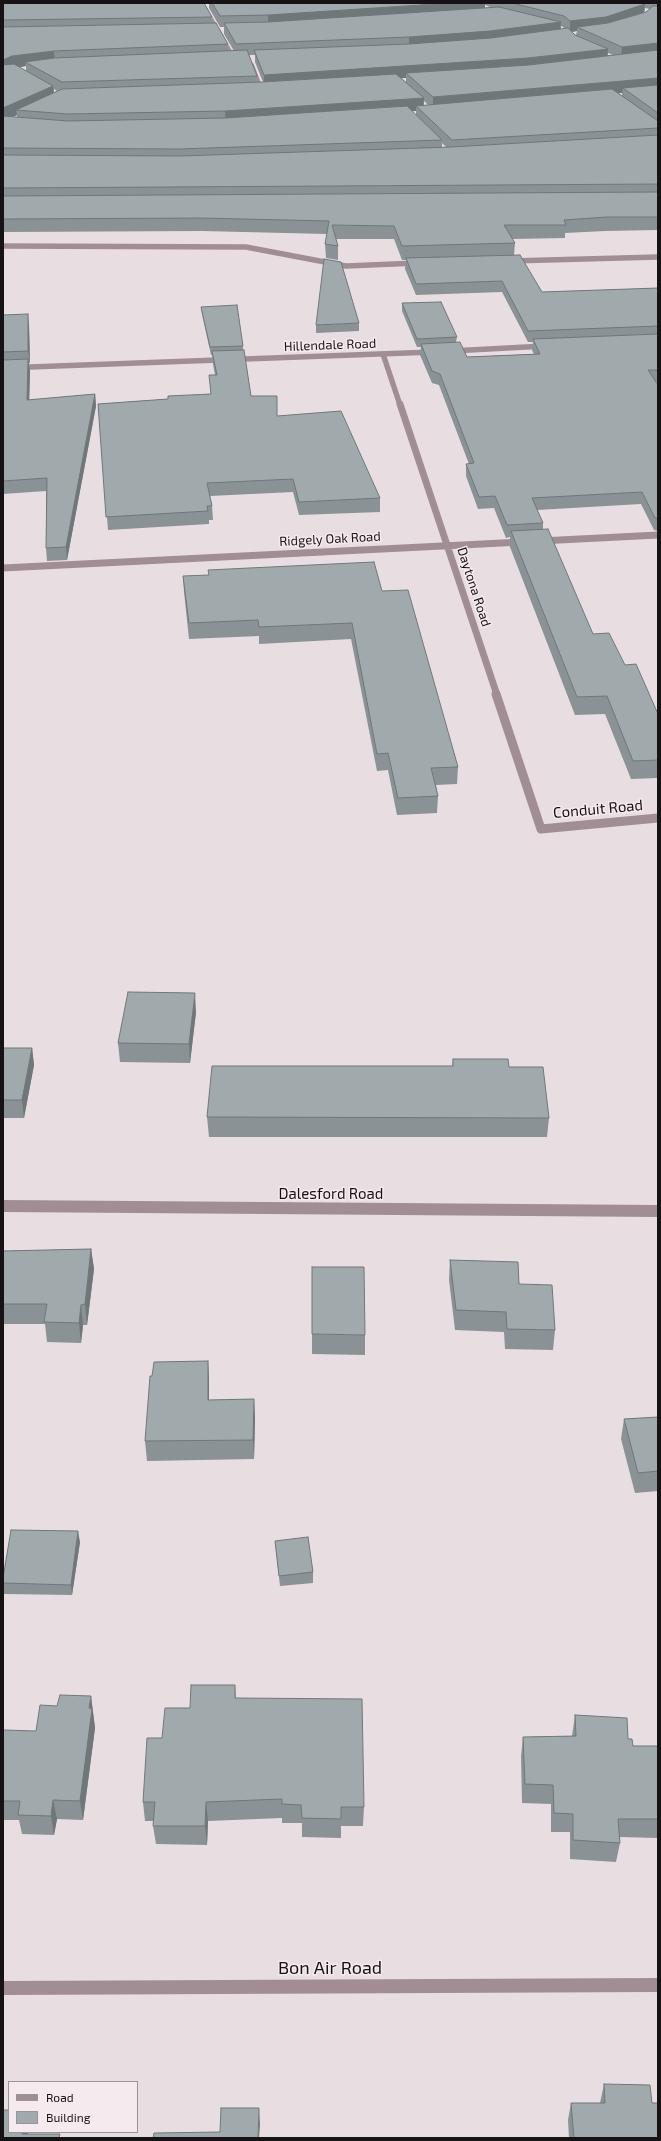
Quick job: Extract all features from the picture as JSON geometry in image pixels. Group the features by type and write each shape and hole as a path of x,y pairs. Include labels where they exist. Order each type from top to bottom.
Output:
{"street":[{"path":"210,5 203,5 235,60"},
{"path":"211,32 226,31"},
{"path":"228,60 242,59"},
{"path":"250,59 262,91"},
{"path":"254,91 270,90"},
{"path":"3,246 246,247 346,266 424,263"},
{"path":"501,261 658,257"},
{"path":"446,351 556,346"},
{"name":"Hillendale Road","path":"3,368 438,351"},
{"name":"Daytona Road","path":"383,354 541,829"},
{"name":"Ridgely Oak Road","path":"3,568 658,535"},
{"name":"Conduit Road","path":"541,829 658,818"},
{"name":"Dalesford Road","path":"3,1206 658,1211"},
{"name":"Bon Air Road","path":"3,1988 658,1985"}],"building":[{"path":"3,3 204,3 212,17 3,20"},
{"path":"212,3 451,3 268,15 220,16"},
{"path":"512,3 645,4 606,17 570,21 564,16"},
{"path":"653,6 658,6 658,43 622,47 577,27 608,23 646,12"},
{"path":"499,7 561,22 490,31 409,37 236,44 224,23 268,22"},
{"path":"216,23 228,44 54,51 12,56 3,60 3,27"},
{"path":"568,28 575,35 608,49 528,58 264,75 254,50 409,44 491,38"},
{"path":"247,50 257,76 62,82 25,62 54,58"},
{"path":"658,50 658,78 433,97 406,73 529,65"},
{"path":"14,64 53,86 3,108 3,65"},
{"path":"396,74 424,98 225,111 68,114 16,110 62,89 262,82"},
{"path":"658,85 658,113 623,88"},
{"path":"612,89 658,121 658,128 452,140 416,106"},
{"path":"407,106 442,140 179,149 3,148 3,116 68,121 226,118"},
{"path":"658,135 658,184 3,188 3,155 180,156 451,147"},
{"path":"658,192 658,217 607,217 564,220 566,225 504,225 515,243 402,246 394,226 332,225 338,246 325,244 329,221 201,218 3,219 3,196"},
{"path":"520,255 542,292 658,288 658,326 528,331 502,281 416,284 406,258"},
{"path":"324,259 341,262 359,323 316,325"},
{"path":"441,302 457,337 417,339 402,303"},
{"path":"237,305 243,346 210,347 201,307"},
{"path":"28,314 28,351 3,352 3,315"},
{"path":"658,334 658,370 648,370 658,385 658,518 655,518 642,492 532,498 543,523 507,525 495,496 479,497 466,464 474,463 440,374 432,371 421,344 460,342 467,357 540,354 533,339"},
{"path":"244,350 251,396 277,396 277,416 341,411 380,498 299,502 293,479 207,483 212,506 207,506 208,511 106,517 98,404 168,399 168,396 211,394 209,375 217,375 212,351"},
{"path":"28,359 27,400 95,394 66,547 46,548 47,478 3,481 3,360"},
{"path":"548,529 593,634 609,633 625,665 636,664 658,714 658,760 633,761 607,696 577,697 511,531"},
{"path":"374,562 382,591 408,590 458,767 431,768 438,796 398,798 388,753 377,754 352,623 259,627 258,620 189,623 183,576 209,575 208,570"},
{"path":"128,992 195,993 189,1044 118,1043"},
{"path":"3,1048 32,1048 22,1100 3,1100"},
{"path":"453,1059 508,1059 509,1067 543,1067 549,1118 207,1117 212,1066 453,1066"},
{"path":"91,1249 85,1304 81,1305 79,1323 44,1322 47,1304 3,1304 3,1251"},
{"path":"450,1260 518,1262 519,1284 552,1285 555,1330 507,1329 506,1312 456,1310"},
{"path":"312,1267 364,1267 365,1335 312,1334"},
{"path":"208,1361 208,1400 254,1399 253,1440 145,1441 150,1376 152,1376 154,1362"},
{"path":"658,1417 658,1471 638,1473 624,1419"},
{"path":"11,1530 78,1531 71,1585 3,1583"},
{"path":"308,1537 313,1572 279,1576 275,1541"},
{"path":"191,1685 235,1685 235,1698 362,1699 364,1807 341,1807 341,1819 302,1818 301,1805 282,1804 282,1799 206,1802 205,1826 153,1826 155,1802 143,1802 147,1738 162,1738 165,1708 190,1708"},
{"path":"60,1695 91,1696 89,1708 92,1709 80,1801 53,1800 51,1816 18,1815 20,1801 3,1801 3,1730 36,1731 40,1705 57,1706"},
{"path":"575,1715 627,1718 628,1739 632,1739 633,1746 658,1746 658,1819 618,1819 620,1843 573,1840 573,1814 554,1813 553,1785 525,1784 523,1737 576,1736"},
{"path":"604,2084 650,2085 652,2103 658,2103 658,2138 574,2138 571,2103 605,2103"},
{"path":"221,2108 259,2108 258,2138 153,2138 154,2133 220,2132"},
{"path":"3,2110 8,2110 8,2133 60,2134 59,2138 3,2138"}]}
